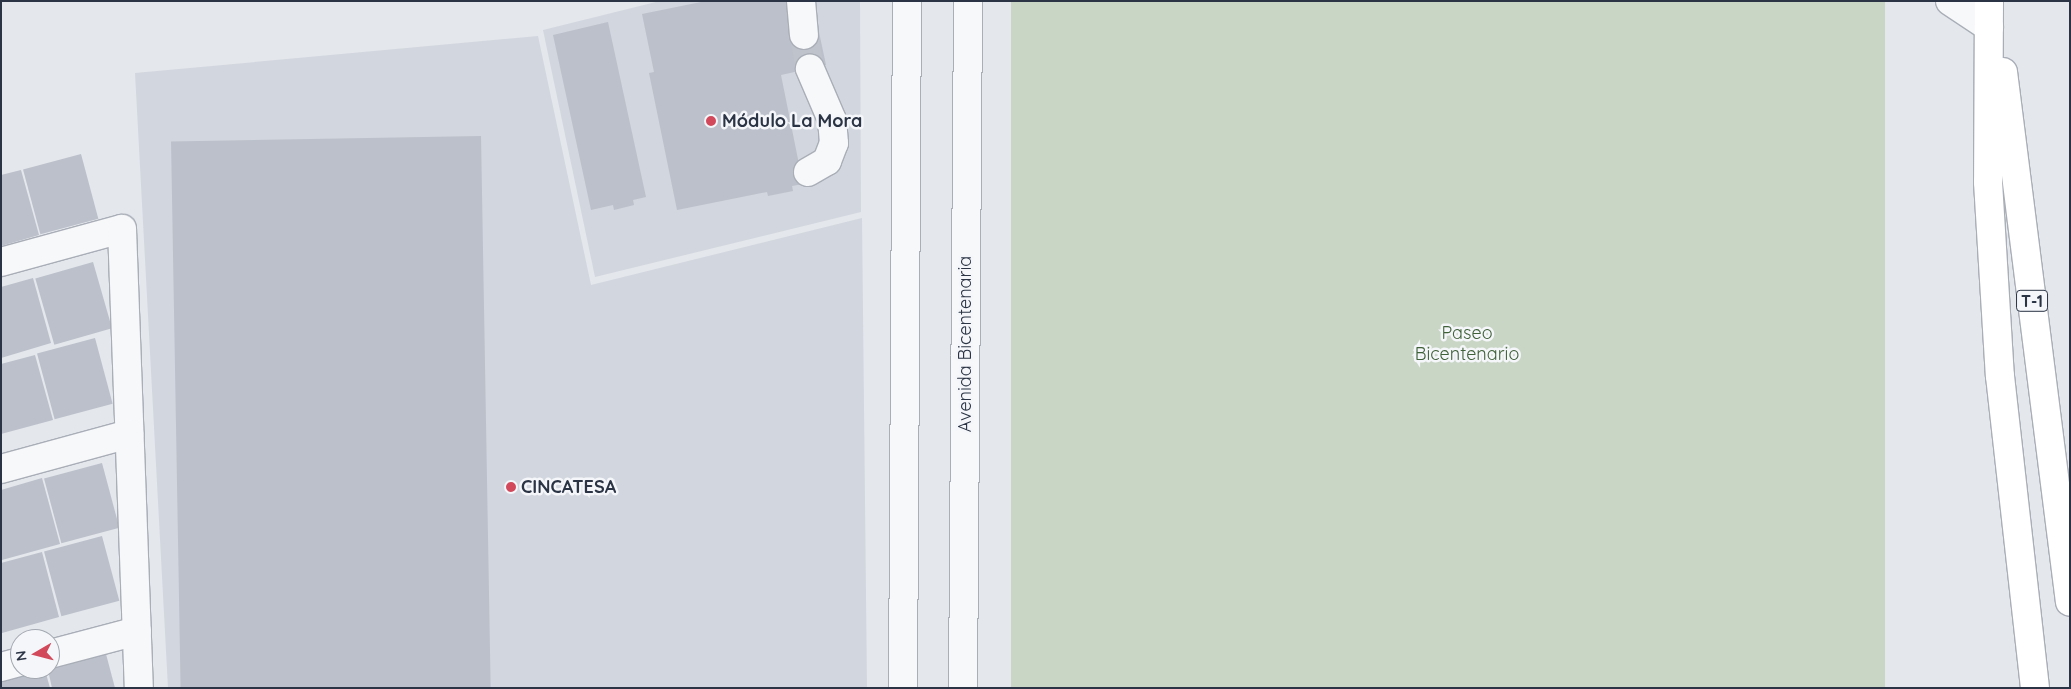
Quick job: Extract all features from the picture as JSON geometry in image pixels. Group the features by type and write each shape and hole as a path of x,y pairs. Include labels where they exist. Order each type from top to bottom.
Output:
{"highway":[{"name":"T-1","path":"1990,10 2070,602"},
{"path":"1990,10 1988,182 2000,376 2035,688"}],"street":[{"path":"801,1 804,35"},
{"path":"903,688 907,1"},
{"name":"Avenida Bicentenaria","path":"963,688 968,1"},
{"path":"1950,1 1990,10"},
{"path":"808,172 827,161 834,143 832,120 810,69"},
{"path":"1,262 122,229 139,688"},
{"path":"1,469 129,434"},
{"path":"60,651 137,631"}],"shaded area":[{"name":"Módulo La Mora","path":"660,1 860,1 861,212 595,277 543,30"},
{"name":"CINCATESA","path":"538,36 591,285 862,218 867,688 168,688 135,73"}],"green space":[{"name":"Paseo Bicentenario","path":"1011,1 1885,1 1885,688 1011,688"}],"building":[{"path":"706,1 789,1 804,35 819,32 826,65 781,75 803,184 792,186 793,191 768,196 767,192 677,210 649,73 654,72 642,14"},
{"path":"608,22 646,197 633,200 634,205 614,210 613,205 591,210 553,35"},
{"path":"481,136 491,688 181,688 171,141"},
{"path":"81,154 98,219 40,234 23,170"},
{"path":"21,170 39,235 1,246 1,175"},
{"path":"93,262 112,328 54,345 35,279"},
{"path":"33,278 51,343 1,358 1,287"},
{"path":"95,338 113,404 55,419 37,354"},
{"path":"35,355 53,420 1,434 1,364"},
{"path":"102,463 119,528 61,543 44,479"},
{"path":"42,478 60,544 2,560 1,490"},
{"path":"102,536 119,601 61,616 44,552"},
{"path":"42,552 59,617 10,629 10,631 2,633 1,563"},
{"path":"106,654 115,688 52,688 50,679 60,679 60,667"},
{"path":"12,679 48,679 50,688 1,688 1,682"}],"tunnel":[{"path":"804,35 810,69"}],"place":[{"name":"Módulo La Mora","path":"711,121"},
{"name":"CINCATESA","path":"511,487"}]}
